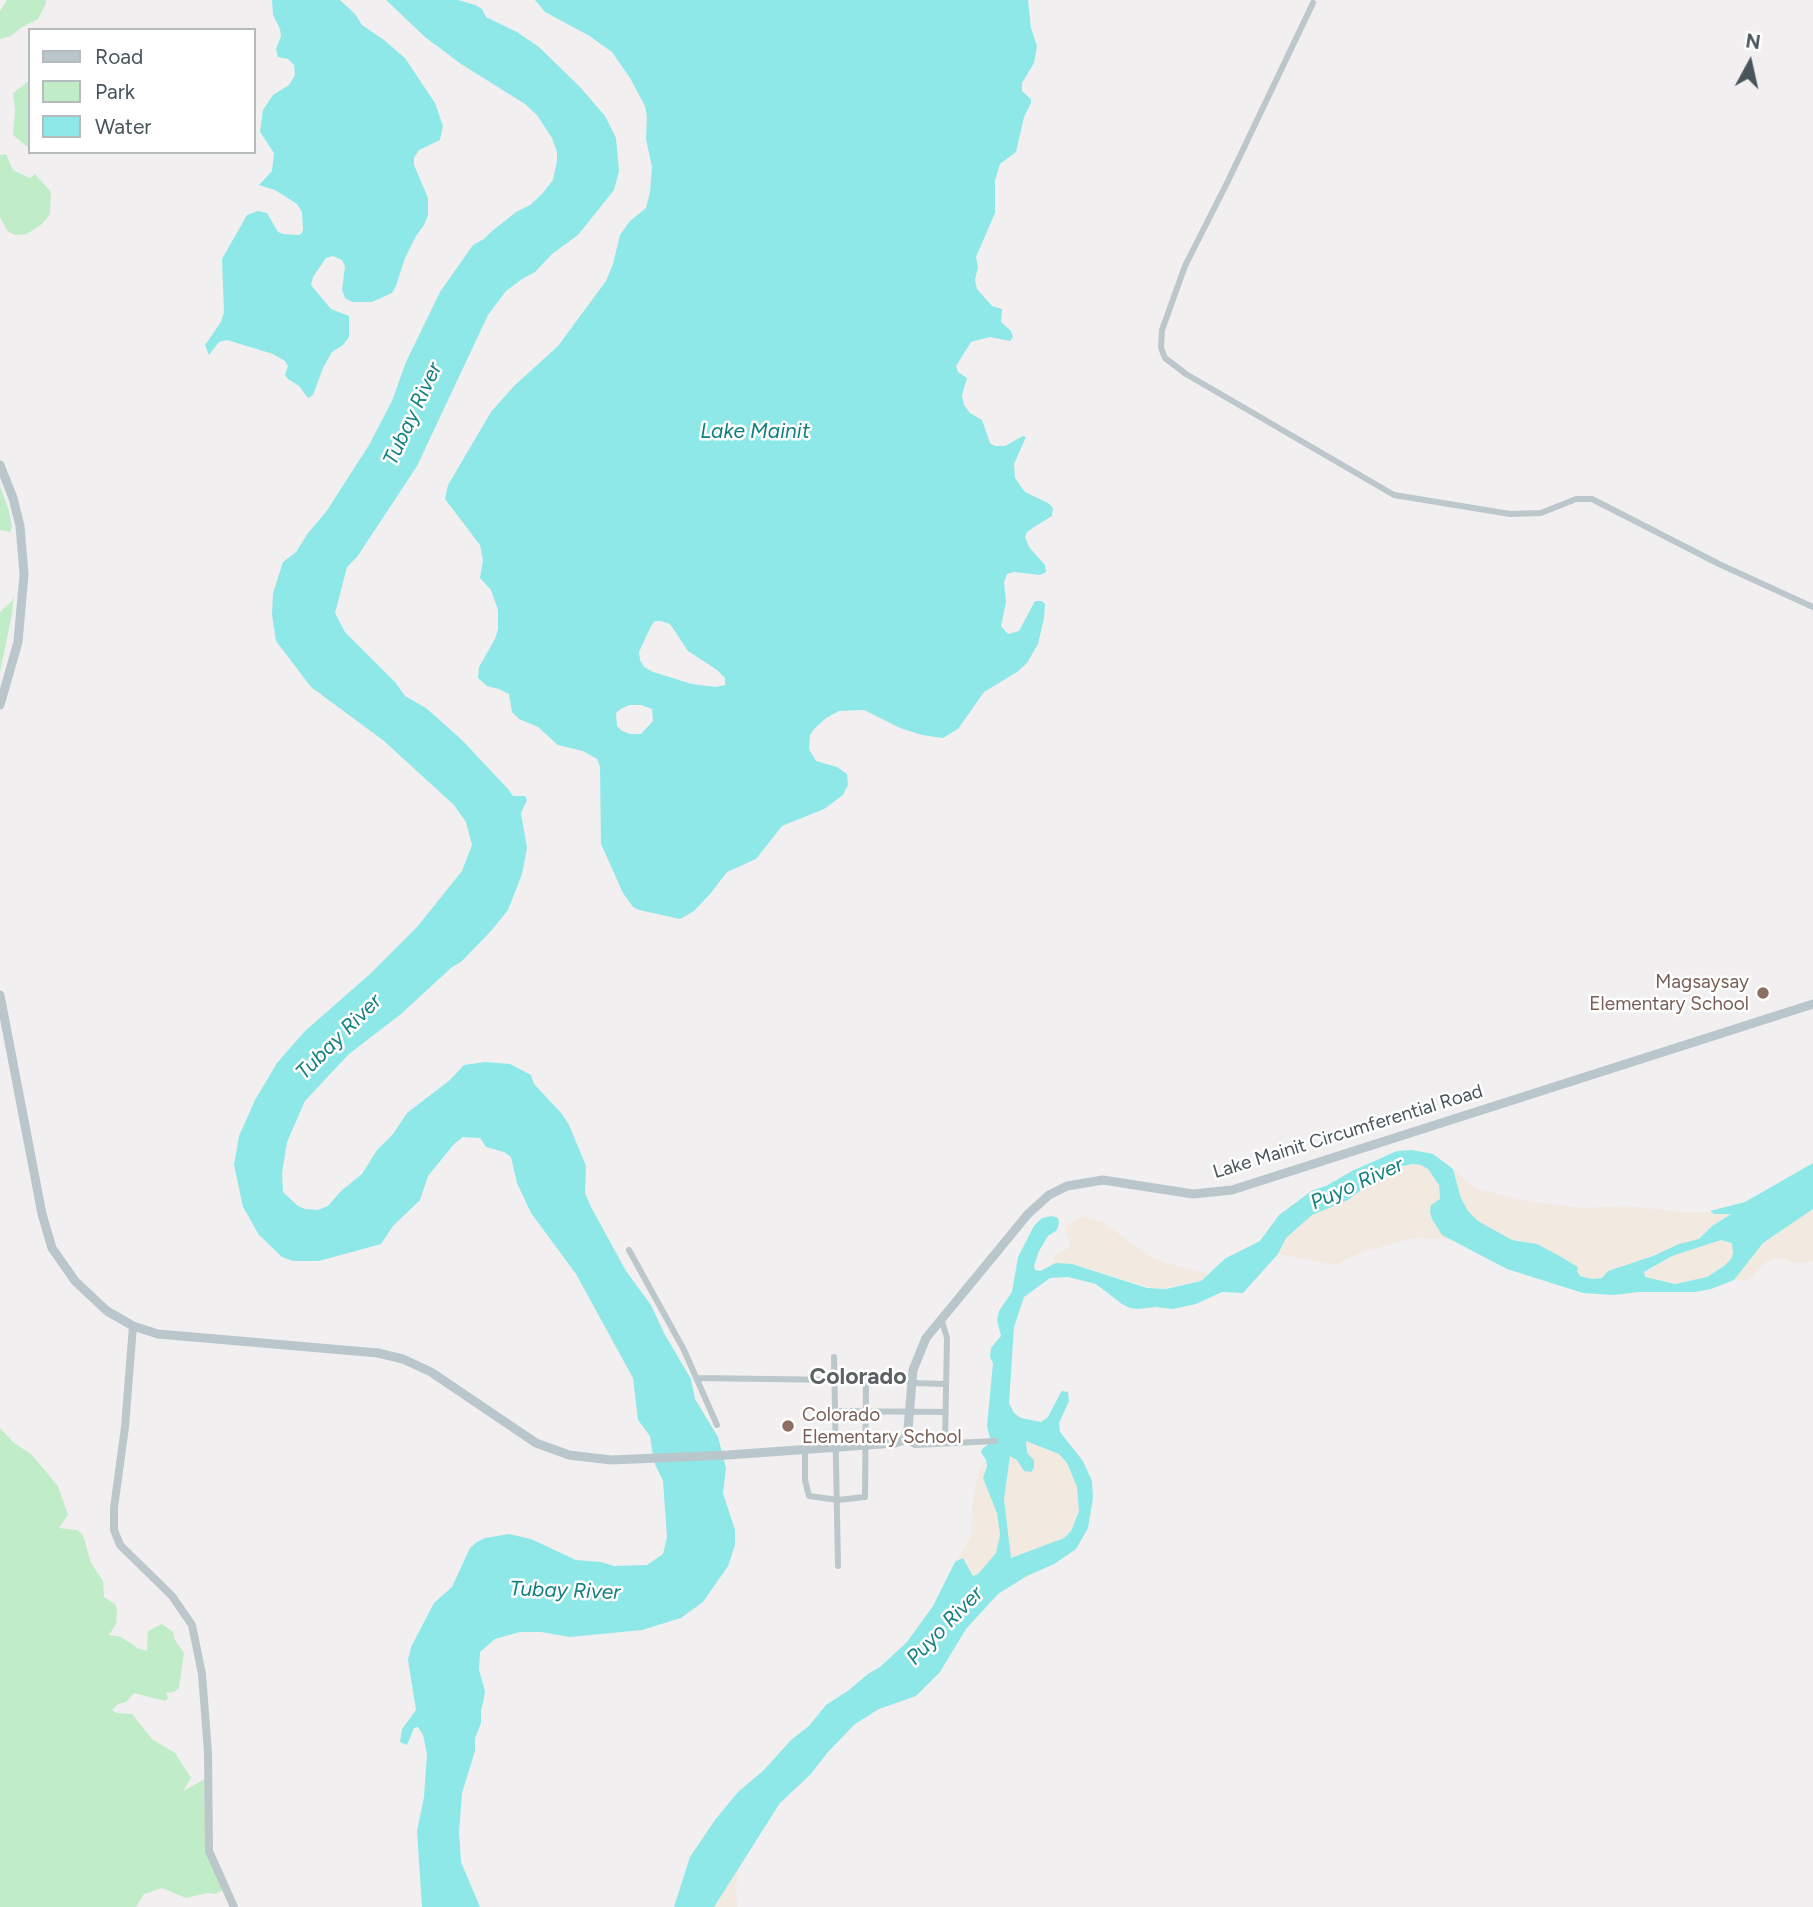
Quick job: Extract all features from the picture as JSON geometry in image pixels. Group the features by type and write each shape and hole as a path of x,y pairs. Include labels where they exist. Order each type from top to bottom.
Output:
{"main road":[{"path":"0,466 13,498 20,526 24,564 18,642 0,705"},
{"path":"0,995 42,1214 52,1248 66,1271 87,1294 107,1311 134,1326 171,1335 379,1353 403,1359 431,1372 508,1425 548,1448 582,1458 728,1455 904,1440"},
{"name":"Lake Mainit Circumferential Road","path":"904,1440 908,1429 911,1382 916,1360 926,1338 1028,1214 1049,1195 1067,1186 1103,1180 1194,1194 1232,1189 1813,1004"}],"street":[{"path":"1313,3 1185,265 1162,330 1161,348 1165,358 1208,387 1394,495 1510,514 1541,513 1576,499 1592,499 1719,564 1813,607"},
{"path":"629,1250 697,1378 717,1425"},
{"path":"941,1318 947,1338 945,1443"},
{"path":"134,1326 124,1438 114,1508 114,1530 120,1545 172,1596 192,1625 202,1674 208,1753 209,1851 234,1907"},
{"path":"834,1357 838,1566"},
{"path":"697,1378 945,1384"},
{"path":"805,1449 807,1494 813,1498 838,1500 865,1497 866,1381"},
{"path":"836,1412 945,1412"},
{"path":"904,1440 915,1445 995,1440"}],"green space":[{"path":"7,0 46,0 46,3 38,19 11,36 0,39 0,11"},
{"path":"28,82 28,147 13,135 13,93"},
{"path":"6,154 13,170 30,178 35,174 51,192 50,214 42,224 27,234 16,235 8,232 0,217 0,155"},
{"path":"0,486 9,511 12,527 10,532 0,530"},
{"path":"14,594 0,672 0,612 12,601"},
{"path":"0,1428 13,1442 32,1455 58,1486 68,1515 59,1528 77,1530 83,1535 91,1563 103,1581 104,1597 115,1604 117,1609 116,1624 109,1635 121,1637 147,1651 148,1631 162,1624 173,1632 184,1653 179,1688 166,1693 168,1698 165,1701 134,1693 126,1702 118,1704 112,1710 132,1714 152,1739 175,1753 191,1778 183,1791 207,1778 206,1834 223,1890 216,1894 207,1893 186,1898 162,1888 144,1894 136,1907 0,1907"}],"sand":[{"path":"1413,1164 1428,1169 1438,1185 1440,1200 1431,1205 1430,1211 1438,1230 1448,1239 1413,1238 1359,1253 1335,1265 1278,1254 1286,1238 1312,1215 1348,1200 1388,1169"},
{"path":"1453,1169 1477,1189 1532,1202 1584,1208 1627,1206 1682,1212 1732,1213 1712,1226 1699,1239 1608,1271 1602,1278 1592,1279 1580,1276 1577,1267 1556,1254 1524,1241 1512,1240 1478,1221 1461,1198"},
{"path":"1813,1209 1813,1262 1790,1263 1786,1258 1774,1259 1756,1271 1754,1277 1734,1280 1763,1243"},
{"path":"1081,1216 1104,1223 1150,1256 1166,1263 1208,1273 1201,1281 1157,1289 1072,1264 1050,1265 1055,1256 1071,1246 1066,1226"},
{"path":"1721,1240 1732,1243 1731,1259 1707,1277 1676,1284 1645,1278 1644,1273 1672,1256"},
{"path":"1026,1441 1059,1454 1067,1463 1077,1487 1079,1511 1071,1531 1064,1538 1011,1558 1004,1499 1010,1455 1024,1471"},
{"path":"986,1460 983,1478 997,1513 999,1545 996,1553 978,1574 973,1576 963,1558 955,1562 971,1536 972,1503 980,1467"},
{"path":"739,1867 737,1907 714,1907"}],"water":[{"path":"272,0 340,0 362,25 405,58 435,103 443,126 440,140 419,150 414,158 414,165 428,198 428,215 405,258 392,293 372,302 352,302 345,298 342,290 345,266 342,260 333,256 326,258 313,277 311,285 331,309 349,316 349,337 332,352 313,395 308,398 299,386 285,375 288,366 285,361 273,354 227,340 219,342 209,355 205,345 221,322 224,312 222,259 247,215 258,211 267,213 278,232 283,234 299,235 303,229 302,212 297,204 275,190 259,185 272,171 274,153 260,132 263,110 273,95 289,85 295,75 294,65 288,59 278,57 276,49 281,36 273,15"},
{"name":"Tubay River","path":"386,0 458,0 475,5 482,9 486,17 517,32 539,47 605,116 616,138 619,171 614,190 578,235 552,254 535,272 506,291 488,315 417,466 357,557 347,567 335,613 345,632 395,682 405,696 426,708 461,739 513,796 525,796 527,800 521,813 527,848 522,874 508,910 491,931 461,962 452,967 401,1014 349,1054 305,1101 287,1142 282,1173 283,1192 305,1209 318,1210 328,1206 362,1174 377,1150 393,1134 407,1113 450,1080 464,1065 485,1062 510,1064 531,1075 534,1084 569,1125 586,1166 585,1193 591,1207 626,1271 651,1305 691,1379 695,1399 718,1437 726,1468 723,1493 735,1530 735,1545 728,1566 703,1602 681,1618 642,1630 570,1637 520,1632 495,1639 480,1652 479,1670 485,1691 481,1723 475,1738 475,1751 462,1793 459,1832 461,1862 480,1907 422,1907 417,1831 424,1797 427,1754 423,1735 418,1727 414,1728 407,1745 400,1742 402,1729 416,1710 408,1660 411,1647 434,1603 452,1587 470,1548 485,1538 509,1534 531,1539 576,1560 614,1566 647,1565 663,1554 667,1537 663,1481 654,1462 650,1436 638,1420 633,1378 576,1274 531,1213 517,1183 511,1157 486,1147 480,1138 463,1137 454,1144 428,1176 420,1200 393,1226 381,1244 319,1261 293,1261 282,1257 259,1235 243,1207 234,1165 239,1136 255,1100 277,1063 305,1031 370,974 417,927 462,871 472,845 466,822 454,805 384,741 311,687 276,641 272,615 273,593 283,562 296,552 326,512 369,445 392,401 406,362 440,292 473,245 542,194 553,180 557,161 552,138 537,115 525,104 461,64 425,37"},
{"name":"Lake Mainit","path":"535,0 1028,0 1031,28 1037,46 1034,63 1022,83 1022,91 1031,99 1031,103 1024,117 1016,152 1000,164 995,180 995,213 976,257 977,289 992,306 1002,309 1001,322 1011,331 1013,337 1010,341 990,337 971,342 956,366 958,372 967,378 962,395 964,405 970,413 982,420 990,443 1005,446 1023,436 1026,437 1014,464 1015,478 1025,492 1053,508 1052,516 1027,532 1025,537 1029,547 1045,565 1046,572 1040,575 1014,572 1007,574 1004,582 1006,602 1001,626 1008,634 1019,631 1035,601 1045,604 1038,644 1027,663 984,692 958,729 943,738 900,728 864,710 839,711 826,718 810,735 809,749 816,761 837,767 847,774 848,785 843,795 824,809 782,826 756,859 727,872 694,911 680,919 639,910 633,907 623,893 601,844 600,767 597,759 583,751 558,745 538,727 519,719 512,712 509,694 487,686 478,678 479,667 498,629 498,610 491,590 480,578 483,560 480,545 445,499 448,485 491,412 514,386 558,346 606,281 620,235 630,221 646,208 650,192 652,167 646,139 647,117 645,106 630,78 612,52 588,35 545,12","holes":["655,621 670,624 688,651 717,670 725,678 725,685 716,687 692,684 644,667 639,652","630,705 652,709 653,721 641,734 630,734 617,726 616,713"]},
{"name":"Puyo River","path":"1412,1150 1433,1154 1453,1169 1461,1198 1478,1221 1512,1240 1537,1244 1578,1267 1580,1276 1592,1279 1602,1278 1608,1271 1699,1239 1712,1226 1731,1214 1714,1214 1710,1211 1745,1202 1813,1163 1813,1209 1763,1243 1734,1280 1711,1289 1614,1295 1583,1293 1507,1269 1442,1235 1430,1211 1431,1205 1440,1199 1439,1185 1428,1169 1413,1164 1388,1169 1348,1200 1312,1215 1286,1238 1278,1254 1243,1293 1222,1292 1196,1304 1173,1309 1138,1309 1122,1304 1096,1284 1068,1277 1050,1278 1024,1297 1014,1327 1009,1403 1014,1413 1021,1418 1041,1422 1048,1417 1062,1391 1068,1392 1069,1401 1059,1423 1060,1432 1083,1461 1092,1481 1093,1498 1088,1528 1076,1549 998,1594 966,1629 940,1672 916,1696 879,1709 855,1724 810,1775 780,1803 714,1907 674,1907 690,1857 738,1792 809,1726 826,1705 880,1667 907,1642 933,1606 955,1562 963,1558 973,1576 978,1574 996,1553 1000,1535 997,1513 983,1478 987,1466 981,1452 990,1443 987,1426 993,1363 990,1357 991,1348 1001,1336 997,1320 999,1311 1012,1292 1018,1257 1034,1226 1042,1218 1058,1218 1057,1230 1048,1236 1039,1251 1035,1270 1040,1271 1056,1263 1072,1264 1147,1288 1166,1289 1201,1281 1226,1258 1260,1241 1279,1215 1313,1190 1397,1151","holes":["1721,1240 1732,1243 1731,1259 1707,1277 1675,1284 1645,1277 1644,1272 1672,1256","1026,1441 1059,1454 1067,1463 1077,1487 1079,1511 1071,1531 1064,1538 1011,1558 1004,1499 1010,1456 1017,1460 1024,1471 1031,1472 1034,1468 1034,1460 1027,1453"]}],"place":[{"name":"Magsaysay Elementary School","path":"1763,993"},
{"name":"Colorado Elementary School","path":"788,1426"}],"district":[{"name":"Colorado","path":"858,1377"}]}
